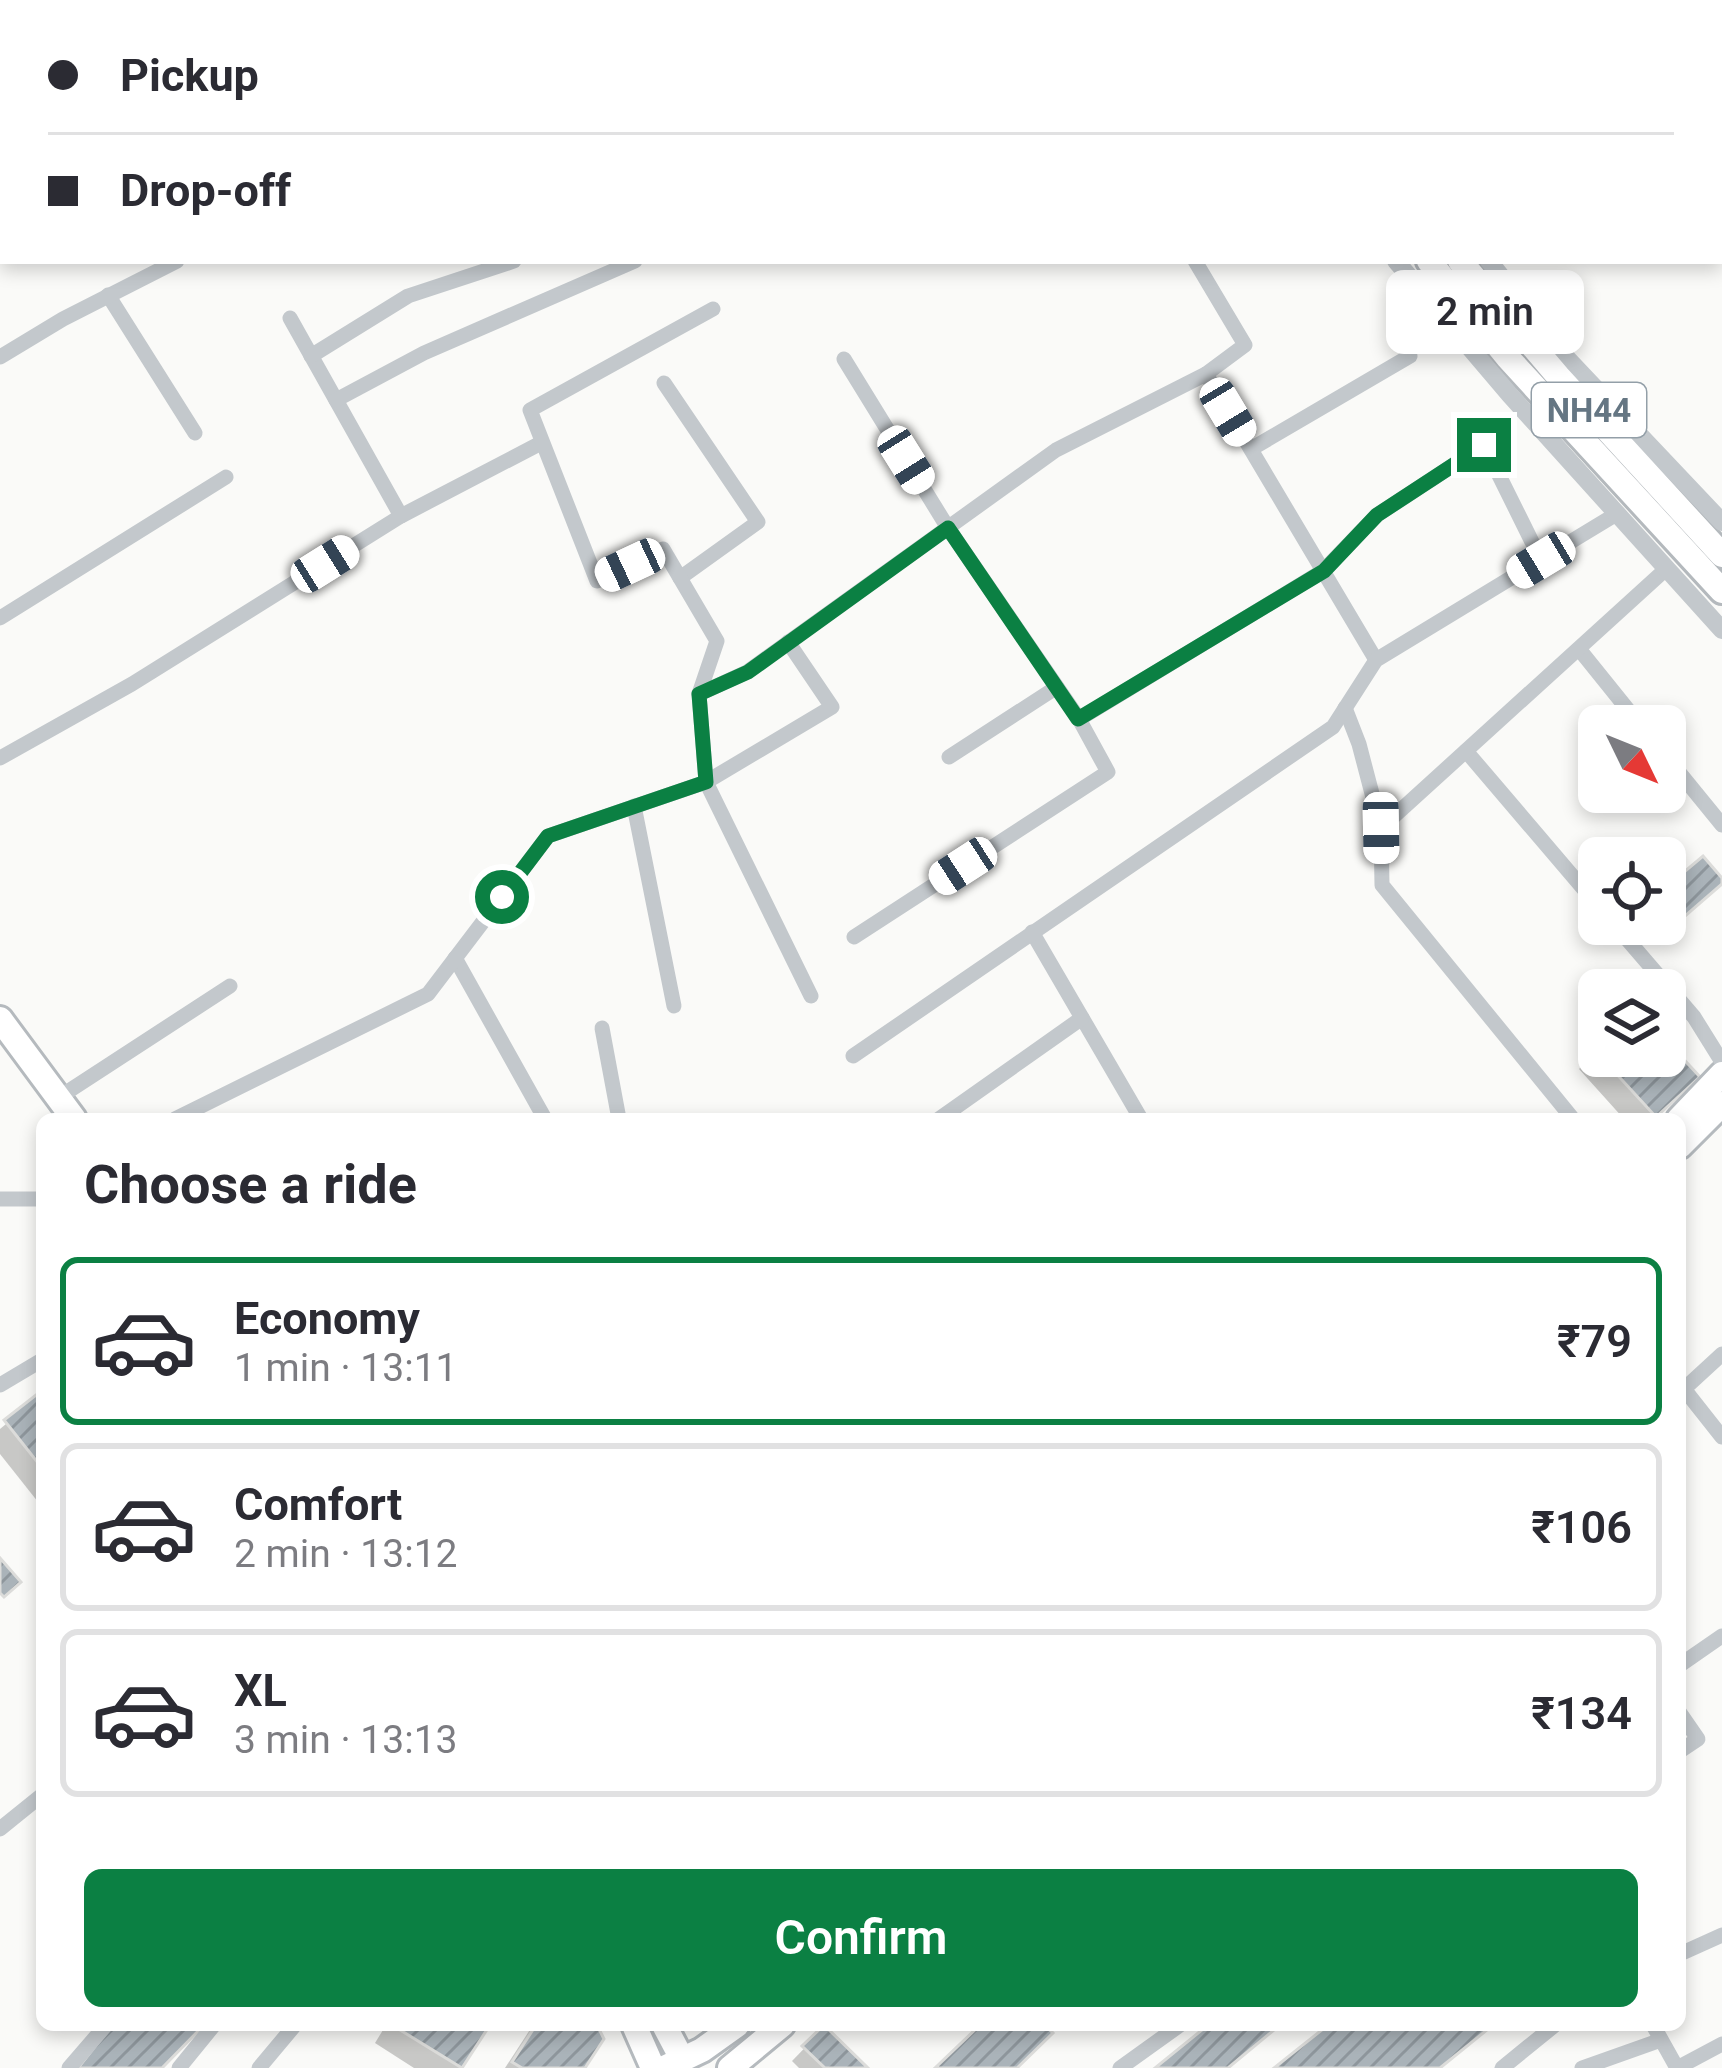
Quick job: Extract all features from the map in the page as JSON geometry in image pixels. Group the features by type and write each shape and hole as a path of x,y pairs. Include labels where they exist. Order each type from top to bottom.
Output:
{"main road":[{"name":"NH44","path":"1431,264 1508,358 1722,591"},
{"name":"NH44","path":"1462,264 1722,555"},
{"path":"2,1025 69,1113"},
{"path":"1685,1113 1722,1074"},
{"path":"1686,1140 1722,1104"},
{"path":"637,2031 653,2068"},
{"path":"666,2031 679,2065"},
{"path":"679,2065 728,2031"},
{"path":"679,2065 743,2031"},
{"path":"730,2068 775,2031"},
{"path":"750,2068 793,2031"}],"street":[{"path":"130,264 140,279"},
{"path":"0,357 171,264"},
{"path":"311,356 408,296 505,264"},
{"path":"336,400 424,353 628,264"},
{"path":"699,694 748,672 1056,450 1206,374 1245,345 1197,264"},
{"path":"1399,264 1722,630"},
{"path":"1491,264 1561,352 1722,522"},
{"path":"108,295 194,433"},
{"path":"713,309 530,410 596,581 663,549 717,641 699,694 706,782 811,996"},
{"path":"290,318 401,516"},
{"path":"1251,449 1410,356"},
{"path":"844,358 948,528 1078,719 1108,772 854,938"},
{"path":"1206,374 1376,660"},
{"path":"664,383 758,522 680,578"},
{"path":"0,758 132,683 401,516 542,443"},
{"path":"1078,719 1324,571 1377,515 1484,445 1541,560"},
{"path":"0,618 226,477"},
{"path":"853,1056 1333,727 1376,660 1618,512"},
{"path":"1381,828 1666,569"},
{"path":"187,1113 428,994 548,836 706,782 832,707 788,642"},
{"path":"1579,649 1624,705"},
{"path":"949,757 1057,687"},
{"path":"1345,708 1360,744 1381,828 1382,885 1568,1113"},
{"path":"1466,751 1578,882"},
{"path":"1686,781 1722,825"},
{"path":"634,806 674,1006"},
{"path":"1032,932 1137,1113"},
{"path":"1632,945 1694,1017 1722,1062"},
{"path":"455,958 542,1113"},
{"path":"58,1098 230,986"},
{"path":"947,1113 1082,1018"},
{"path":"602,1028 619,1113"},
{"path":"0,1199 36,1199"},
{"path":"1686,1386 1722,1354"},
{"path":"0,1385 36,1364"},
{"path":"1686,1395 1722,1437"},
{"path":"1686,1661 1722,1636"},
{"path":"1686,1722 1698,1739 1686,1746"},
{"path":"0,1829 36,1800"},
{"path":"1686,1951 1722,1935"},
{"path":"69,2068 101,2031"},
{"path":"179,2068 209,2031"},
{"path":"259,2068 290,2031"},
{"path":"1120,2068 1172,2031"},
{"path":"1502,2068 1548,2031"},
{"path":"1582,2068 1657,2032 1677,2068 1722,2044"}],"building":[{"path":"1703,856 1722,884 1686,915 1686,870"},
{"path":"1686,1062 1700,1077 1660,1113 1652,1113 1619,1077 1686,1077"},
{"path":"36,1395 36,1460 4,1420"},
{"path":"0,1558 21,1582 4,1597 0,1593"},
{"path":"107,2031 198,2031 162,2068 78,2068"},
{"path":"402,2031 486,2031 462,2068"},
{"path":"532,2031 600,2031 604,2039 585,2068 522,2068 512,2062"},
{"path":"818,2031 830,2031 868,2068 825,2068 802,2046"},
{"path":"974,2031 1053,2033 1017,2068 935,2068"},
{"path":"1201,2031 1273,2031 1228,2068 1155,2068"},
{"path":"1320,2031 1486,2031 1440,2068 1274,2068"}],"route":[{"path":"502,897 548,836 706,782 699,694 748,672 948,528 1078,719 1324,571 1377,515 1484,445"}]}
